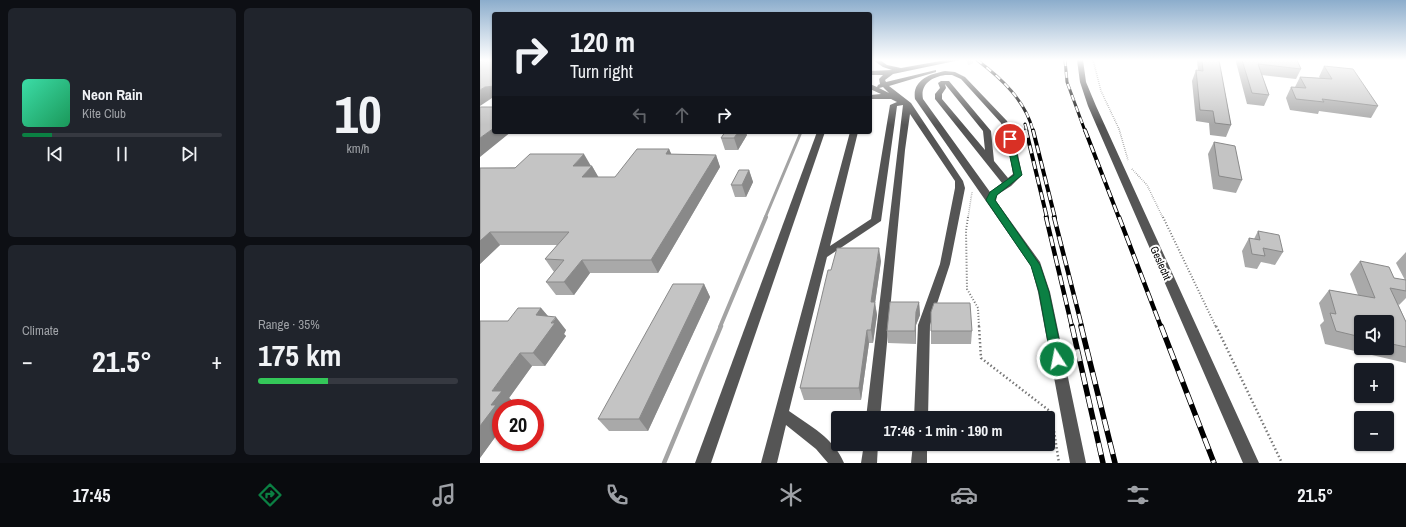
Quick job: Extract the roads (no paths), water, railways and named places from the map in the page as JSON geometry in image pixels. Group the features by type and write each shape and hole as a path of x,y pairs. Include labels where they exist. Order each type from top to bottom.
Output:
{"street":[{"path":"874,89 899,82"},
{"path":"923,82 918,86 916,92 919,99 1036,265 1044,292 1078,463"},
{"path":"990,161 987,131 947,82 941,83 943,88 938,94 939,99 1008,184"},
{"path":"966,82 1007,127 1018,175 993,194 991,200"},
{"name":"Geslecht","path":"1083,82 1092,106 1250,463"},
{"path":"874,89 903,103 959,181 960,188 945,264 924,325 921,411"},
{"path":"823,255 876,221 894,105 903,103"},
{"path":"874,411 900,158 903,103"},
{"path":"703,463 820,134"},
{"path":"769,463 853,134"},
{"path":"782,414 828,450 835,458 836,463"},
{"path":"869,463 870,451"},
{"path":"919,463 920,451"}],"waterway":[{"path":"765,218 800,134"},
{"path":"720,327 766,217"},
{"path":"664,463 721,326"}],"railway":[{"path":"1003,82 1019,100 1030,120 1033,131"},
{"path":"1067,82 1085,131"},
{"path":"1025,124 1027,131"},
{"path":"1026,130 1047,218"},
{"path":"1033,130 1055,218"},
{"path":"1085,130 1119,218"},
{"path":"1046,217 1072,327"},
{"path":"1054,217 1082,327"},
{"path":"1119,217 1161,327"},
{"path":"1072,326 1103,463"},
{"path":"1081,326 1115,463"},
{"path":"1161,326 1214,463"}]}
